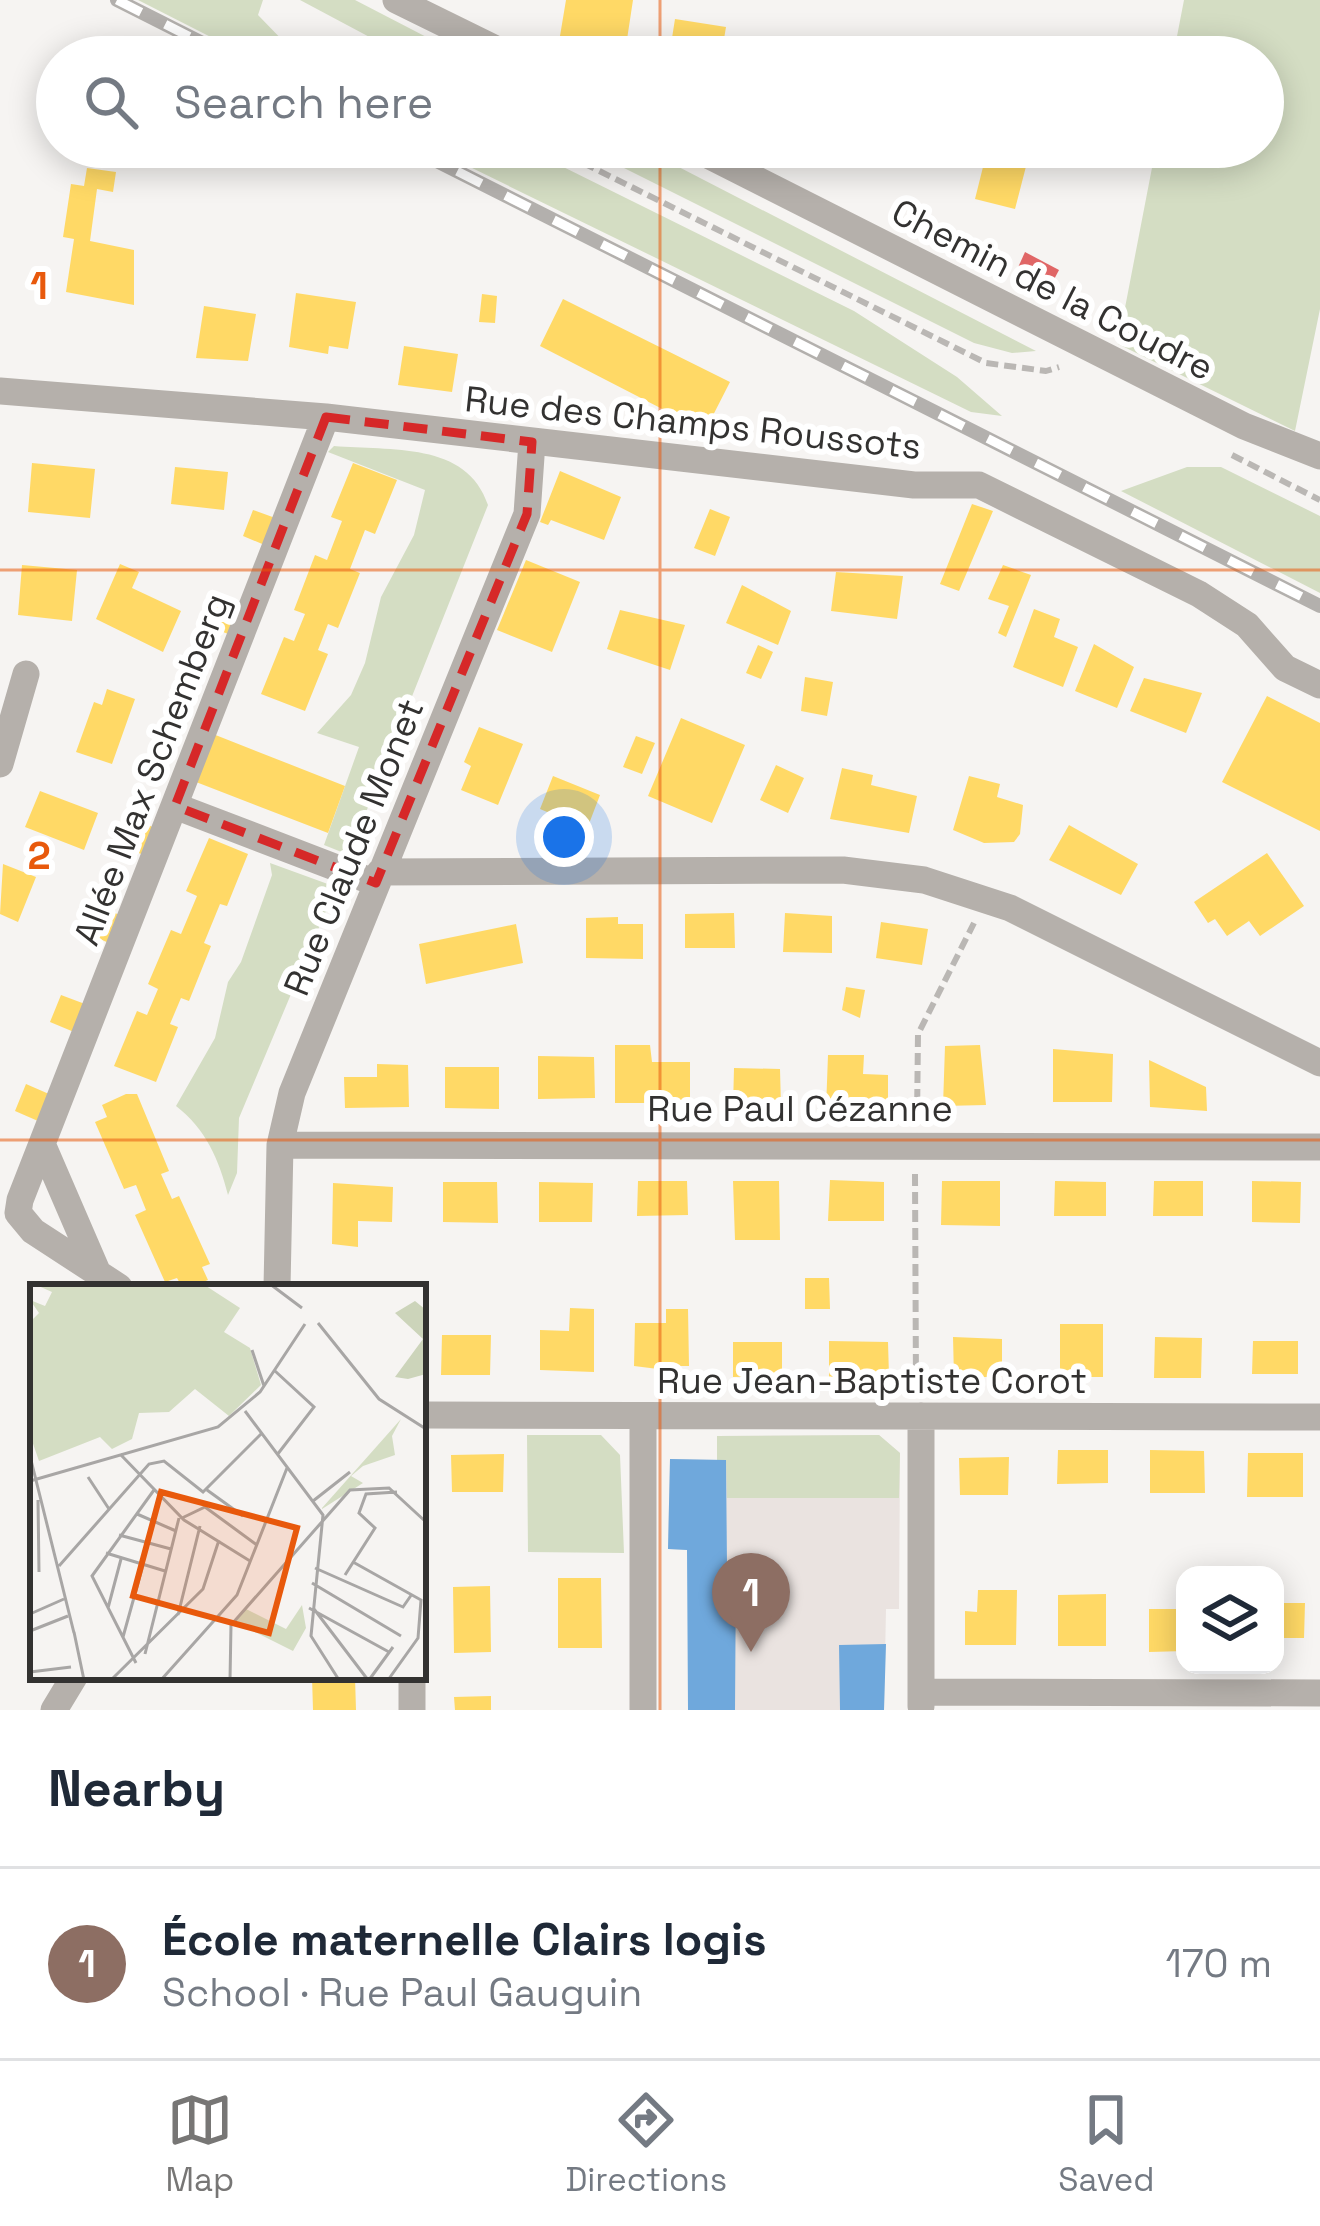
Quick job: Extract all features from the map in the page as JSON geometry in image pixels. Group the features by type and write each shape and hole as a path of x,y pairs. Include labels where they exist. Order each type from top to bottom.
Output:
{"street":[{"path":"396,0 469,36"},
{"name":"Chemin de la Coudre","path":"734,168 1244,426 1320,456"},
{"name":"Rue des Champs Roussots","path":"0,391 326,417 914,485 980,485 1199,594 1247,625 1285,668 1320,686"},
{"name":"Allée Max Schemberg","path":"108,1279 34,1232 18,1213 326,417"},
{"name":"Rue Claude Monet","path":"277,1284 280,1145 292,1094 527,514 532,442"},
{"path":"0,764 26,674"},
{"path":"175,806 378,877 843,870 924,880 1010,908 1320,1063"},
{"name":"Rue Paul Cézanne","path":"280,1145 1320,1147"},
{"name":"Allée Max Schemberg","path":"43,1146 108,1279"},
{"name":"Rue Jean-Baptiste Corot","path":"426,1415 1320,1417"},
{"path":"643,1415 643,1710"},
{"path":"921,1416 921,1701 1320,1693"},
{"path":"54,1710 72,1680"}],"path":[{"path":"592,168 986,363 1046,371 1100,353"}],"highlighted area":[{"path":"326,417 532,442 527,514 376,883 175,806"}],"shaded area":[{"path":"879,1435 900,1453 899,1609 886,1609 884,1710 688,1710 688,1550 668,1549 670,1459 717,1460 717,1436"}],"green space":[{"path":"138,0 263,0 258,15 278,36 209,36"},
{"path":"300,0 355,0 424,36 368,36"},
{"path":"1184,0 1320,0 1320,309 1295,431 1118,344 1152,168 1284,168 1284,36 1177,36"},
{"path":"472,168 565,168 854,311 957,377 1002,416 971,412"},
{"path":"624,168 681,168 1036,351 1012,353 974,343"},
{"path":"334,446 402,450 445,460 478,484 488,505 349,855 324,845 359,747 317,733 351,695 365,663 381,597 414,535 425,490 328,452"},
{"path":"1187,467 1221,467 1320,516 1320,593 1121,491"},
{"path":"270,863 336,887 239,1118 237,1173 228,1195 210,1146 176,1106 215,1038 228,982 241,962 272,875"},
{"path":"527,1435 601,1435 620,1455 624,1553 528,1552"},
{"path":"879,1435 900,1453 899,1498 727,1498 726,1461 717,1460 717,1436"}],"building: Homes":[{"path":"566,0 633,0 628,36 560,36"},
{"path":"675,19 726,27 724,36 672,36"},
{"path":"87,168 116,172 113,192 97,189 90,241 134,250 134,305 66,292 74,239 63,237 71,184 84,186"},
{"path":"983,168 1026,168 1015,209 975,199"},
{"path":"296,293 356,302 348,349 329,346 328,354 289,347"},
{"path":"482,294 497,296 495,323 479,322"},
{"path":"563,299 730,382 705,431 540,346"},
{"path":"204,306 256,314 248,361 196,358"},
{"path":"404,346 458,354 452,392 398,385"},
{"path":"32,463 95,469 90,518 28,512"},
{"path":"353,463 397,480 375,534 365,530 350,569 360,573 338,628 328,624 318,650 328,654 305,711 261,694 284,637 294,641 305,614 294,610 315,555 327,560 342,521 331,517"},
{"path":"175,467 228,472 224,510 171,504"},
{"path":"560,471 621,497 604,540 551,520 548,525 540,522"},
{"path":"972,504 993,511 959,591 940,584"},
{"path":"710,509 730,517 715,556 694,548"},
{"path":"253,510 278,519 267,546 243,536"},
{"path":"526,560 580,582 552,652 497,630"},
{"path":"120,564 139,572 132,588 181,611 163,652 96,619"},
{"path":"22,565 77,570 72,621 18,615"},
{"path":"1003,565 1031,575 1006,637 998,633 1009,606 988,599"},
{"path":"836,572 903,576 897,619 831,611"},
{"path":"742,585 791,611 778,645 726,623"},
{"path":"219,597 243,606 231,635 207,626"},
{"path":"1034,609 1060,619 1054,637 1078,647 1063,687 1013,667"},
{"path":"620,610 685,625 670,670 607,649"},
{"path":"1094,644 1134,667 1117,708 1075,691"},
{"path":"758,645 773,652 761,679 746,673"},
{"path":"805,677 833,682 827,716 801,711"},
{"path":"1144,678 1202,693 1186,733 1130,711"},
{"path":"107,689 135,699 112,764 76,752 94,702 102,705"},
{"path":"1267,696 1320,723 1320,831 1222,782"},
{"path":"681,718 745,745 712,823 648,796"},
{"path":"479,727 523,744 498,805 461,790 471,766 464,762"},
{"path":"213,734 345,786 328,833 196,782"},
{"path":"636,736 655,743 642,774 623,767"},
{"path":"776,765 804,778 788,813 760,800"},
{"path":"842,768 873,775 871,785 917,796 909,833 830,819"},
{"path":"553,776 600,795 587,829 540,809"},
{"path":"969,776 1000,784 997,797 1023,805 1020,834 1014,842 984,843 953,830"},
{"path":"40,791 98,813 84,850 25,827"},
{"path":"131,818 155,828 144,855 120,846"},
{"path":"1069,825 1138,864 1121,895 1049,860"},
{"path":"209,838 248,854 227,906 220,904 204,943 211,946 189,1001 181,998 170,1024 178,1027 156,1082 114,1066 137,1011 147,1015 158,989 148,984 171,930 181,934 197,896 186,891"},
{"path":"1267,853 1304,906 1260,936 1249,921 1227,936 1215,919 1208,923 1194,902"},
{"path":"3,864 36,877 18,922 0,914"},
{"path":"96,906 120,915 109,943 86,933"},
{"path":"734,913 735,948 685,948 685,914"},
{"path":"785,913 832,916 832,953 783,952"},
{"path":"618,917 618,924 643,924 643,959 586,958 586,918"},
{"path":"881,922 928,929 922,965 876,958"},
{"path":"516,924 523,963 426,984 419,944"},
{"path":"846,987 865,990 860,1018 842,1010"},
{"path":"61,995 85,1004 74,1032 50,1022"},
{"path":"615,1045 650,1045 652,1062 690,1062 690,1103 615,1103"},
{"path":"980,1045 986,1105 943,1106 945,1046"},
{"path":"1053,1049 1113,1054 1112,1102 1053,1102"},
{"path":"828,1055 864,1055 863,1074 888,1075 888,1109 826,1109"},
{"path":"538,1056 594,1057 595,1098 538,1099"},
{"path":"1149,1060 1206,1087 1207,1111 1150,1107"},
{"path":"377,1064 408,1065 409,1107 345,1108 344,1077 377,1077"},
{"path":"445,1067 499,1067 499,1109 445,1108"},
{"path":"734,1068 780,1069 781,1107 733,1107"},
{"path":"26,1084 49,1094 38,1121 15,1111"},
{"path":"137,1094 169,1171 161,1174 172,1199 179,1196 210,1264 202,1267 208,1280 165,1282 135,1215 146,1210 136,1185 124,1189 95,1122 107,1117 102,1105"},
{"path":"830,1180 884,1182 884,1221 828,1221"},
{"path":"638,1181 687,1181 688,1215 637,1216"},
{"path":"733,1181 779,1181 780,1240 735,1240"},
{"path":"942,1181 1000,1181 1000,1226 941,1225"},
{"path":"1055,1181 1106,1182 1106,1216 1054,1216"},
{"path":"1154,1181 1203,1181 1203,1216 1153,1216"},
{"path":"1252,1181 1301,1182 1300,1223 1252,1222"},
{"path":"443,1182 497,1182 498,1223 443,1222"},
{"path":"539,1182 593,1183 592,1222 539,1222"},
{"path":"333,1183 393,1187 392,1222 358,1221 358,1247 332,1244"},
{"path":"805,1278 829,1278 830,1309 805,1309"},
{"path":"570,1308 594,1309 594,1372 540,1370 540,1330 569,1331"},
{"path":"666,1309 688,1309 689,1366 674,1366 674,1371 634,1366 635,1323 666,1323"},
{"path":"1060,1324 1103,1324 1103,1377 1060,1377"},
{"path":"442,1335 491,1335 490,1375 441,1375"},
{"path":"953,1337 1002,1339 1002,1377 954,1377"},
{"path":"1155,1337 1202,1338 1201,1378 1154,1378"},
{"path":"829,1341 888,1342 889,1376 829,1377"},
{"path":"1253,1341 1298,1341 1298,1374 1252,1374"},
{"path":"733,1342 782,1342 782,1376 733,1377"},
{"path":"1058,1450 1108,1450 1108,1483 1057,1484"},
{"path":"1150,1450 1204,1451 1205,1493 1150,1493"},
{"path":"1248,1453 1303,1453 1303,1497 1247,1497"},
{"path":"504,1454 503,1492 452,1492 451,1455"},
{"path":"1009,1457 1008,1495 960,1495 959,1458"},
{"path":"558,1578 601,1578 602,1648 558,1648"},
{"path":"490,1586 491,1652 454,1653 453,1587"},
{"path":"978,1590 1017,1590 1016,1645 965,1645 965,1611 977,1612"},
{"path":"1106,1594 1106,1646 1058,1646 1058,1595"},
{"path":"1284,1603 1305,1603 1304,1638 1284,1638"},
{"path":"1149,1609 1176,1609 1176,1651 1149,1652"},
{"path":"312,1680 355,1680 356,1710 313,1710"},
{"path":"491,1696 491,1710 455,1710 454,1697"}],"building: Shops":[{"path":"1025,252 1059,270 1049,289 1016,272"}],"building: Schools":[{"path":"670,1459 726,1460 727,1566 736,1567 735,1710 688,1710 687,1550 668,1549"},
{"path":"886,1644 884,1710 840,1710 839,1645"}],"railway":[{"path":"117,0 188,36"},
{"path":"451,168 1320,606"}],"place":[{"name":"École maternelle Clairs logis","path":"751,1652"}]}
